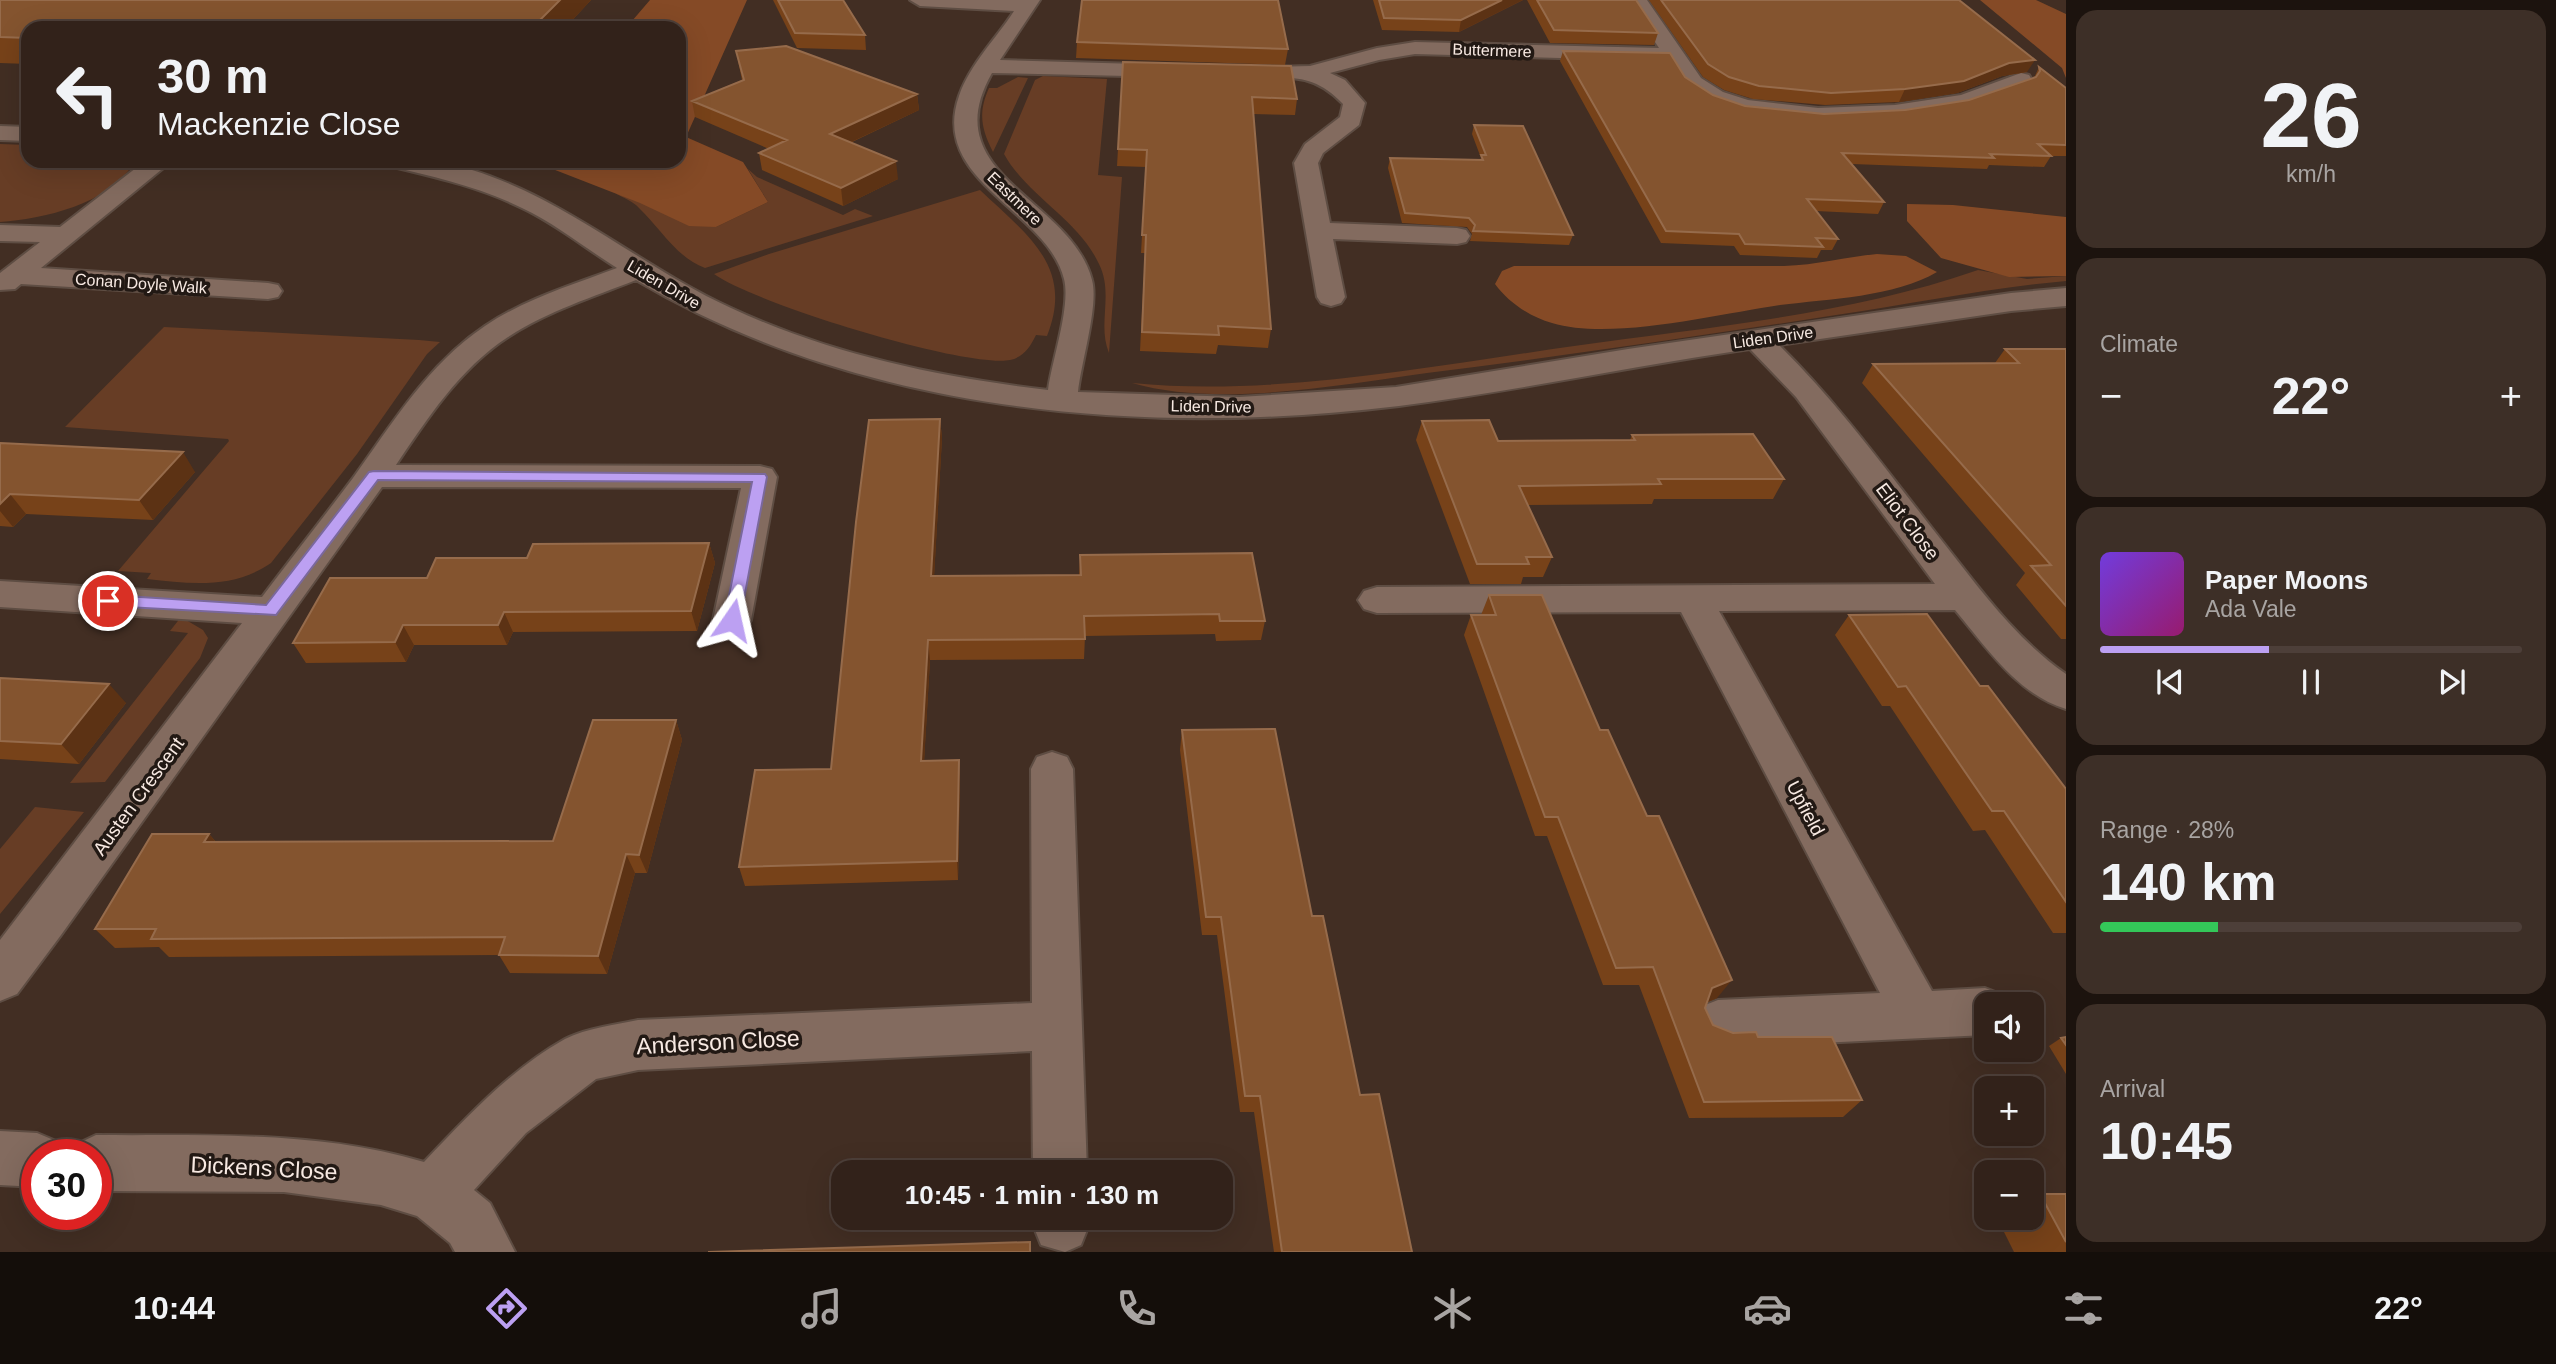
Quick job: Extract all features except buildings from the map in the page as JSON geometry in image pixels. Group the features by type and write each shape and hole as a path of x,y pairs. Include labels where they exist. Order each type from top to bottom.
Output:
{"street":[{"name":"Eastmere","path":"920,0 1029,3"},
{"path":"1637,0 1675,55 1683,72 1701,91 1734,105 1758,110 1817,113 1889,112 1955,104 2021,80"},
{"name":"Eastmere","path":"1029,3 986,66 968,99 965,113 971,149 994,183 1058,239 1071,258 1079,280 1080,302 1062,400"},
{"name":"Buttermere","path":"1225,73 1311,72 1391,51 1415,48 1675,55"},
{"path":"986,66 1188,72"},
{"name":"Buttermere","path":"1311,72 1338,85 1354,103 1350,120 1342,129 1313,149 1306,163 1331,297"},
{"path":"1953,81 1987,94"},
{"path":"0,133 21,134"},
{"name":"Conan Doyle Walk","path":"7,281 151,168"},
{"name":"Liden Drive","path":"423,168 499,189 530,202 699,305 784,341 829,357 904,376 1062,400 1229,407 1366,400 1758,340 2066,297"},
{"path":"1317,230 1457,236"},
{"path":"0,233 65,235"},
{"name":"Austen Crescent","path":"0,978 89,864 271,611 374,475 423,403 455,365 498,330 559,301 638,270"},
{"name":"Conan Doyle Walk","path":"7,281 268,292"},
{"name":"Eliot Close","path":"1758,340 1807,390 1965,597 2025,666 2066,694"},
{"path":"374,475 760,477 732,620"},
{"path":"0,594 271,611"},
{"path":"1377,600 1965,597"},
{"name":"Upfield","path":"1694,600 1918,1015"},
{"path":"1052,769 1060,1160"},
{"path":"1718,1024 1974,1012"},
{"name":"Anderson Close","path":"432,1193 507,1114 584,1057 638,1045 1057,1026"},
{"path":"0,1158 21,1159"},
{"name":"Dickens Close","path":"112,1163 284,1164 381,1177 432,1193 470,1223 486,1252"}],"shaded area":[{"path":"650,0 747,0 686,137 686,21 632,21"},
{"path":"1980,0 2036,0 2066,14 2066,78 2062,68"},
{"path":"1043,76 1107,79 1098,175 1122,177 1109,353 1104,331 1105,286 1099,264 1079,234 1026,183 1004,154 1035,80"},
{"path":"1018,77 1028,78 993,152 982,120 983,105 989,88 997,88"},
{"path":"686,137 743,162 768,202 716,227 689,226 640,203 550,168 686,168"},
{"path":"0,144 21,145 21,168 130,168 108,190 74,207 36,217 0,222"},
{"path":"748,169 757,177 843,215 855,209 873,216 705,268 677,250 631,201 615,193 716,227 768,202"},
{"path":"980,190 1029,237 1041,253 1055,290 1054,311 1047,336 1036,335 1026,351 1015,359 985,360 950,354 859,331 771,301 714,274 769,254"},
{"path":"1907,204 1953,205 2066,217 2066,276 2009,277 1941,258 1907,221"},
{"path":"1877,254 1906,256 1937,272 1902,287 1861,296 1780,305 1634,328 1604,329 1576,328 1544,320 1513,303 1495,284 1502,271 1514,266 1784,266"},
{"path":"1978,270 2027,279 2066,276 2066,281 1632,346 1318,388 1202,394 1132,383 1241,386 1297,383 1410,370 1778,318 1879,298"},
{"path":"164,327 440,342 427,354 357,454 271,563 257,571 227,581 196,583 147,579 151,573 118,571 228,439 65,427"},
{"path":"181,617 203,630 208,638 200,658 105,782 70,783 188,633 170,631"},
{"path":"35,807 84,812 0,914 0,849"}],"route":[{"path":"108,601 271,611 374,475 760,477 732,620"}]}
